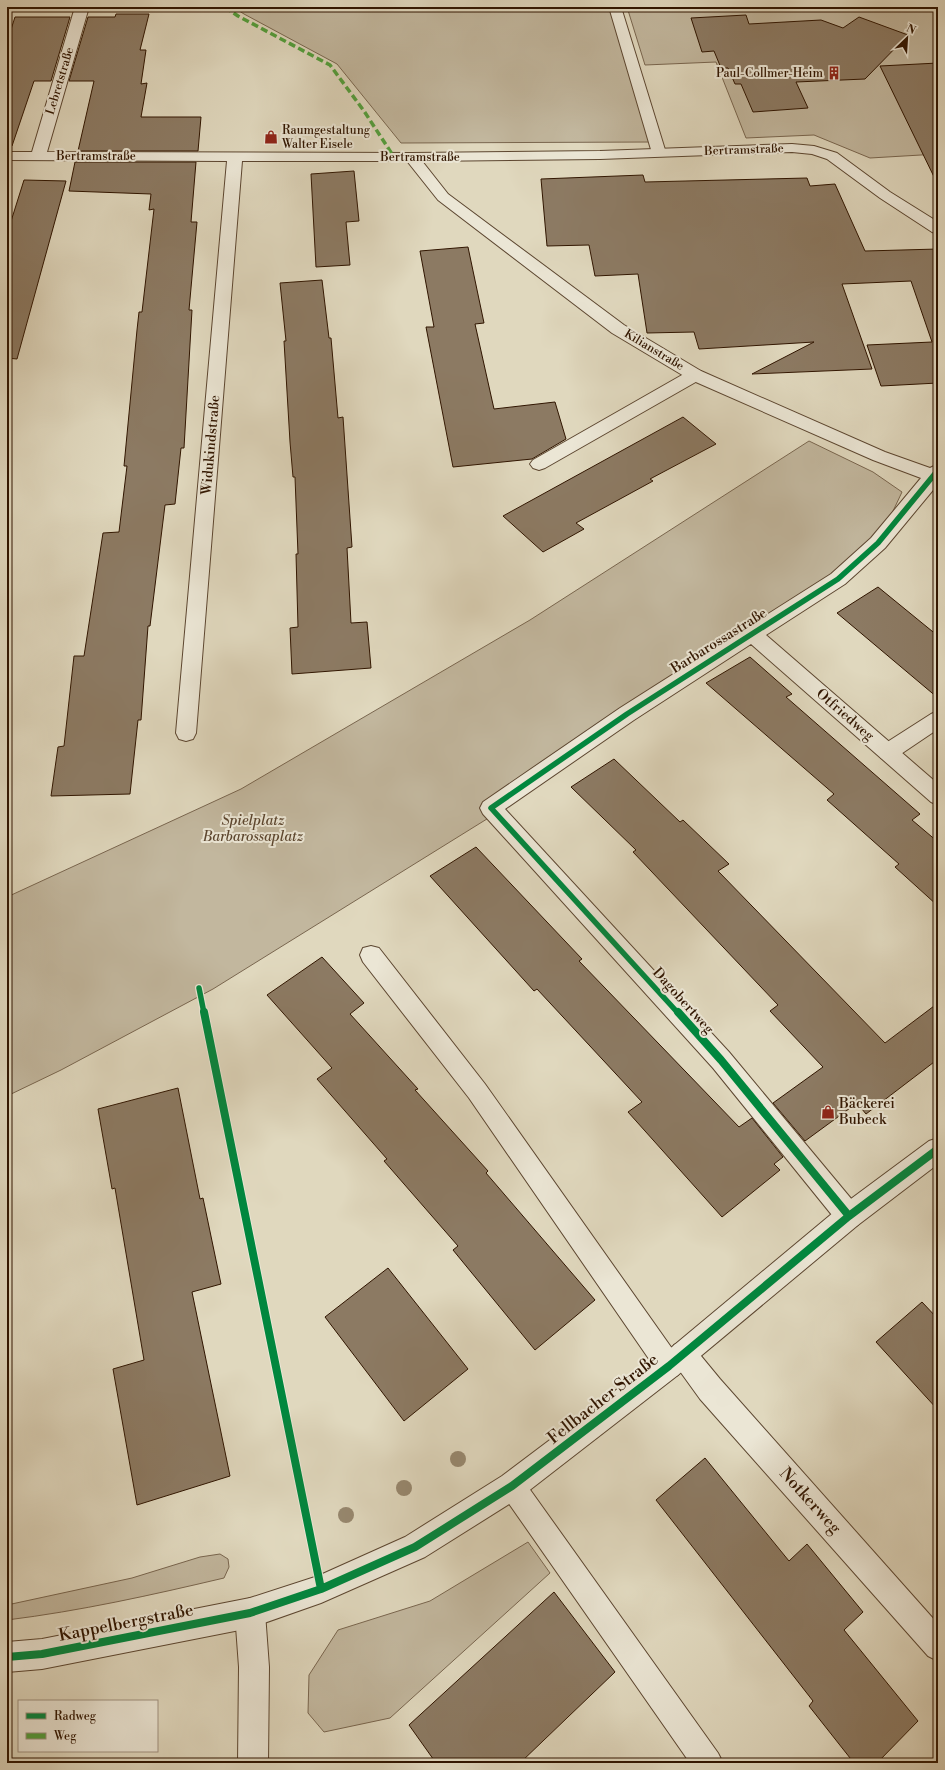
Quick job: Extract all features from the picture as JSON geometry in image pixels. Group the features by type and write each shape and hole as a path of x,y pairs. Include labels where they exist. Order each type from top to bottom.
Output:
{"street":[{"name":"Lebretstraße","path":"38,156 82,7"},
{"name":"Bertramstraße","path":"7,156 411,157 659,153 792,148 814,150 832,156 885,195 938,229"},
{"name":"Widukindstraße","path":"186,734 235,157"},
{"name":"Kilianstraße","path":"411,157 443,197 618,329 695,375 879,456 936,475"},
{"name":"Barbarossastraße","path":"491,808 626,714 838,579 878,543 936,475"},
{"name":"Otfriedweg","path":"752,634 938,796"},
{"name":"Dagobertweg","path":"491,808 721,1060 849,1216"},
{"name":"Fellbacher Straße","path":"250,1613 321,1588 416,1547 512,1486 676,1360 849,1216 938,1149"},
{"name":"Notkerweg","path":"676,1360 710,1389 938,1646"},
{"name":"Kappelbergstraße","path":"7,1657 42,1654 250,1613"},
{"path":"250,1613 254,1667 254,1763"}],"lane":[{"path":"615,7 659,153"},
{"path":"539,464 695,375"},
{"path":"888,752 938,719"},
{"path":"371,955 477,1091 676,1360"},
{"path":"512,1486 708,1763"}],"green space":[{"path":"233,7 609,7 652,142 401,143 337,64"},
{"path":"627,7 938,7 938,154 870,158 814,135 746,138 716,62 645,65"},
{"name":"Spielplatz Barbarossaplatz","path":"809,441 873,472 902,492 878,543 503,809 213,989 61,1070 7,1096 7,897 241,789 530,620"},
{"path":"528,1542 550,1573 390,1718 324,1732 308,1713 309,1675 338,1630 430,1601"},
{"path":"220,1554 228,1559 229,1567 224,1578 116,1602 7,1620 7,1605 132,1578 200,1557"}],"building":[{"path":"116,14 149,14 140,50 146,50 141,84 147,83 141,117 201,117 198,151 78,151 94,81 69,81 88,17 115,17"},
{"name":"Paul-Collmer-Heim","path":"746,15 749,24 821,20 843,28 859,17 908,35 865,79 796,82 808,108 753,112 741,84 735,84 728,68 721,68 714,51 702,52 691,18"},
{"path":"15,17 70,17 51,81 34,81 12,146 7,145 7,42"},
{"path":"938,63 938,185 880,66"},
{"path":"75,162 196,162 191,222 197,222 189,310 192,310 184,448 181,448 175,504 165,505 150,626 148,626 141,720 138,720 130,794 51,796 58,747 64,746 74,656 84,656 103,533 119,532 127,466 124,466 137,330 139,312 142,312 154,209 149,210 151,194 69,191"},
{"path":"354,171 359,221 346,222 350,265 316,267 311,174"},
{"path":"643,175 645,182 807,178 810,186 835,184 865,251 938,249 938,383 881,386 867,345 932,342 911,281 842,284 872,369 752,374 814,342 699,349 694,332 647,333 638,274 595,276 589,245 547,246 541,179"},
{"path":"24,180 66,181 17,359 7,358 7,234"},
{"path":"468,247 484,323 475,324 494,409 555,402 566,439 532,459 453,467 426,327 434,327 420,251"},
{"path":"322,280 329,338 331,338 338,418 343,417 352,547 347,548 351,623 367,622 371,668 292,674 290,628 298,627 296,554 298,554 295,477 293,477 290,442 284,341 286,341 280,283"},
{"path":"683,417 716,444 650,479 653,481 576,523 584,529 543,552 503,516"},
{"path":"878,587 938,636 938,698 837,613"},
{"path":"750,657 792,694 786,697 920,814 912,820 938,842 938,906 895,867 899,864 827,800 834,794 706,683"},
{"path":"614,759 680,822 683,820 729,864 718,871 885,1043 938,1003 938,1059 866,1114 857,1103 805,1141 773,1103 823,1067 770,1011 778,1005 633,852 636,850 571,787"},
{"path":"476,847 582,959 579,961 739,1127 752,1118 783,1157 774,1164 780,1170 722,1217 628,1112 642,1102 537,989 534,991 430,876"},
{"path":"322,957 364,1003 350,1014 418,1089 415,1090 488,1171 486,1173 595,1300 535,1350 453,1250 458,1246 384,1161 387,1159 317,1079 332,1068 267,995"},
{"path":"178,1088 200,1199 203,1198 221,1284 192,1292 230,1476 137,1505 113,1369 144,1360 115,1188 112,1189 98,1109"},
{"path":"388,1268 468,1369 404,1421 325,1317"},
{"path":"922,1302 938,1319 938,1410 876,1342"},
{"path":"705,1458 789,1561 807,1544 863,1612 844,1630 918,1721 877,1763 854,1763 809,1706 813,1701 656,1500"},
{"path":"554,1592 615,1672 520,1763 436,1763 409,1725"}],"marked path":[{"path":"225,7 238,16 330,65 364,111 394,157"}],"cycle path":[{"path":"849,1216 721,1060 491,808 627,714 838,579 878,543 938,470"},
{"path":"199,988 321,1589"},
{"path":"7,1657 42,1654 250,1613 321,1589 415,1547 512,1486 669,1366 849,1216 938,1149"}],"place":[{"name":"Paul-Collmer-Heim","path":"834,73"},
{"name":"Raumgestaltung Walter Eisele","path":"271,137"},
{"name":"Bäckerei Bubeck","path":"828,1112"}]}
